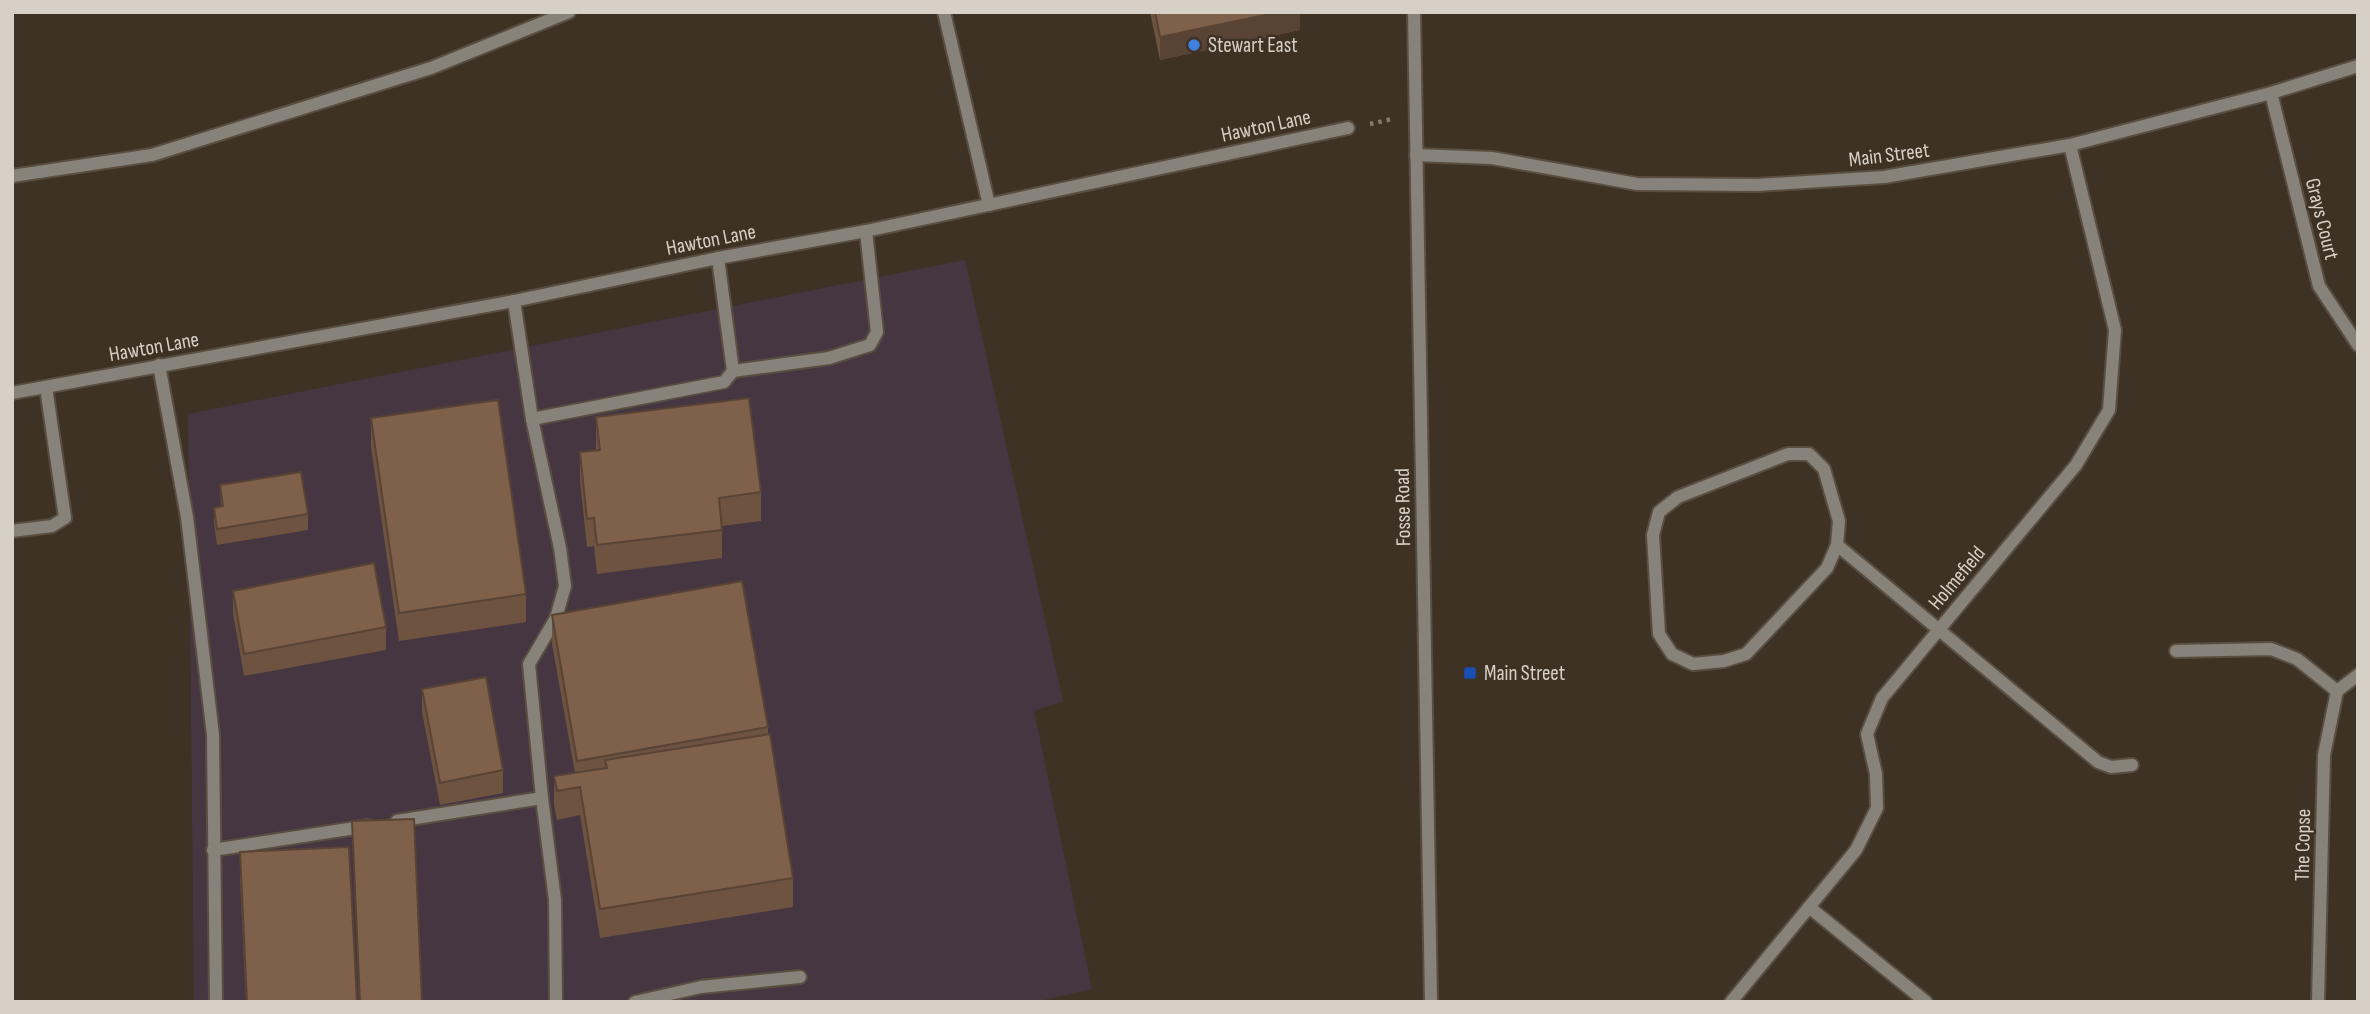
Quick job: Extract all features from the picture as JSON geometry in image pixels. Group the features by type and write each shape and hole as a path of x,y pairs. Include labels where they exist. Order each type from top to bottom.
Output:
{"street":[{"path":"12,176 152,155 432,68 569,12"},
{"path":"944,12 989,205"},
{"name":"Fosse Road","path":"1414,12 1432,1002"},
{"name":"Main Street","path":"1416,155 1492,158 1637,184 1758,185 1884,177 2070,145 2271,93 2358,66"},
{"name":"Grays Court","path":"2271,93 2319,286 2358,345"},
{"name":"Hawton Lane","path":"12,393 514,301 718,258 866,231 1348,128"},
{"name":"Holmefield","path":"1731,1002 1856,850 1877,808 1876,774 1867,734 1882,698 2077,465 2109,410 2115,330 2070,145"},
{"path":"533,419 724,382 733,371 829,358 870,345 877,332 866,231"},
{"path":"718,258 733,371"},
{"path":"514,301 565,586 556,618 529,664 555,900 556,1002"},
{"path":"159,365 187,517 213,734 216,1002"},
{"path":"12,531 52,526 65,518 46,387"},
{"path":"1788,454 1809,454 1824,469 1839,521 1837,545 1827,568 1746,653 1724,661 1693,664 1672,654 1659,634 1653,534 1659,512 1678,497 1788,454"},
{"path":"1837,545 2098,762 2112,767 2132,765"},
{"path":"2176,651 2271,649 2297,659 2337,691 2358,674"},
{"name":"The Copse","path":"2318,1002 2324,755 2337,691"},
{"path":"213,850 542,799"},
{"path":"1809,908 1926,1002"},
{"path":"635,1002 701,987 800,976"}],"path":[{"path":"1348,128 1414,114"}],"shaded area":[{"path":"965,260 1063,701 1034,711 1092,989 1035,1002 194,1002 188,414"}],"building":[{"path":"1155,12 1279,12 1160,37"},
{"path":"749,398 761,492 719,498 722,530 597,545 594,518 587,519 580,452 600,450 596,417"},
{"path":"498,400 526,594 399,613 371,418"},
{"path":"301,472 308,514 217,529 214,508 223,506 220,485"},
{"path":"374,563 386,627 244,654 233,591"},
{"path":"742,581 768,727 577,761 552,615"},
{"path":"486,677 503,770 440,783 422,689"},
{"path":"770,734 793,878 600,909 580,787 557,791 554,776 607,768 605,760"},
{"path":"414,819 422,1002 360,1002 352,821"},
{"path":"349,847 357,1002 247,1002 240,852"}],"place":[{"name":"Stewart East","path":"1194,45"},
{"name":"Main Street","path":"1470,673"}]}
